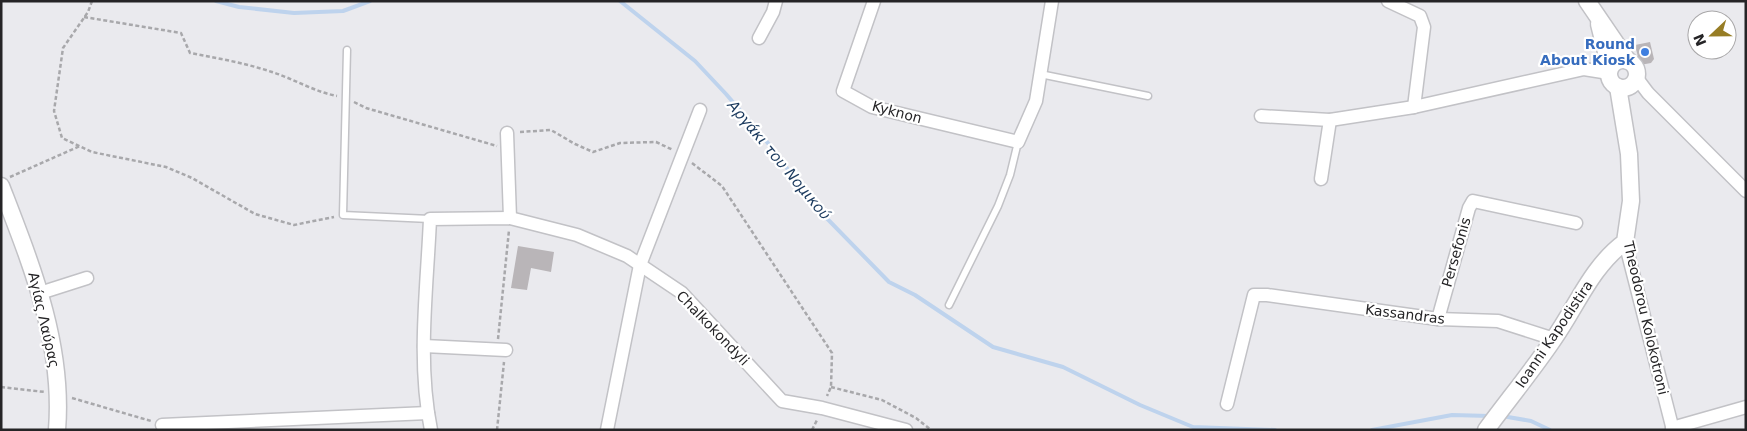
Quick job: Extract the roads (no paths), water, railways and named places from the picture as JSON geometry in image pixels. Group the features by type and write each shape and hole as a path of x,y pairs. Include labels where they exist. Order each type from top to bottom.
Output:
{"street":[{"path":"759,38 774,12 776,1"},
{"name":"Kyknon","path":"874,1 843,91 872,107 1018,142"},
{"path":"1018,142 1036,101 1052,1"},
{"path":"1388,1 1420,16 1424,27 1414,108"},
{"path":"1588,1 1598,19 1628,61 1636,68 1636,77 1627,87 1618,87 1611,82 1598,19"},
{"path":"1609,70 1616,61 1628,61"},
{"path":"1261,116 1330,120 1414,108 1584,69 1609,70"},
{"path":"1636,77 1648,93 1746,190"},
{"name":"Theodorou Kolokotroni","path":"1618,87 1630,154 1631,201 1625,242 1672,429"},
{"path":"607,430 640,265 700,110"},
{"path":"1321,179 1330,120"},
{"path":"507,133 510,218"},
{"name":"Αγίας Λαύρας","path":"6,181 40,293 51,339 58,394 57,430"},
{"name":"Persefonis","path":"1438,319 1468,208 1473,201 1576,223"},
{"name":"Chalkokondyli","path":"430,220 510,218 577,235 628,256 682,293 782,401 822,408 906,430"},
{"path":"430,220 424,374 431,430"},
{"name":"Ioanni Kapodistira","path":"1486,430 1554,339 1599,266 1613,251 1625,242"},
{"path":"40,293 87,278"},
{"name":"Kassandras","path":"1227,404 1254,295 1267,295 1438,319 1498,321 1554,339"},
{"path":"424,346 502,350"},
{"path":"1672,429 1746,407"},
{"path":"162,425 428,413"}],"lane":[{"path":"346,50 343,215 430,220"},
{"path":"1040,74 1148,96"},
{"path":"948,305 998,206 1010,175 1018,142"}],"waterway":[{"name":"Αργάκι του Νομικού","path":"216,1 239,7 294,13 343,11 370,1"},
{"name":"Αργάκι του Νομικού","path":"620,1 695,61 779,156 805,196 889,282 915,295 993,347 1063,367 1140,405 1193,427 1275,430"},
{"name":"Αργάκι του Νομικού","path":"1372,430 1452,415 1490,416"},
{"name":"Αργάκι του Νομικού","path":"1502,416 1531,421 1550,430"}],"place":[{"name":"Round About Kiosk","path":"1645,52"}]}
